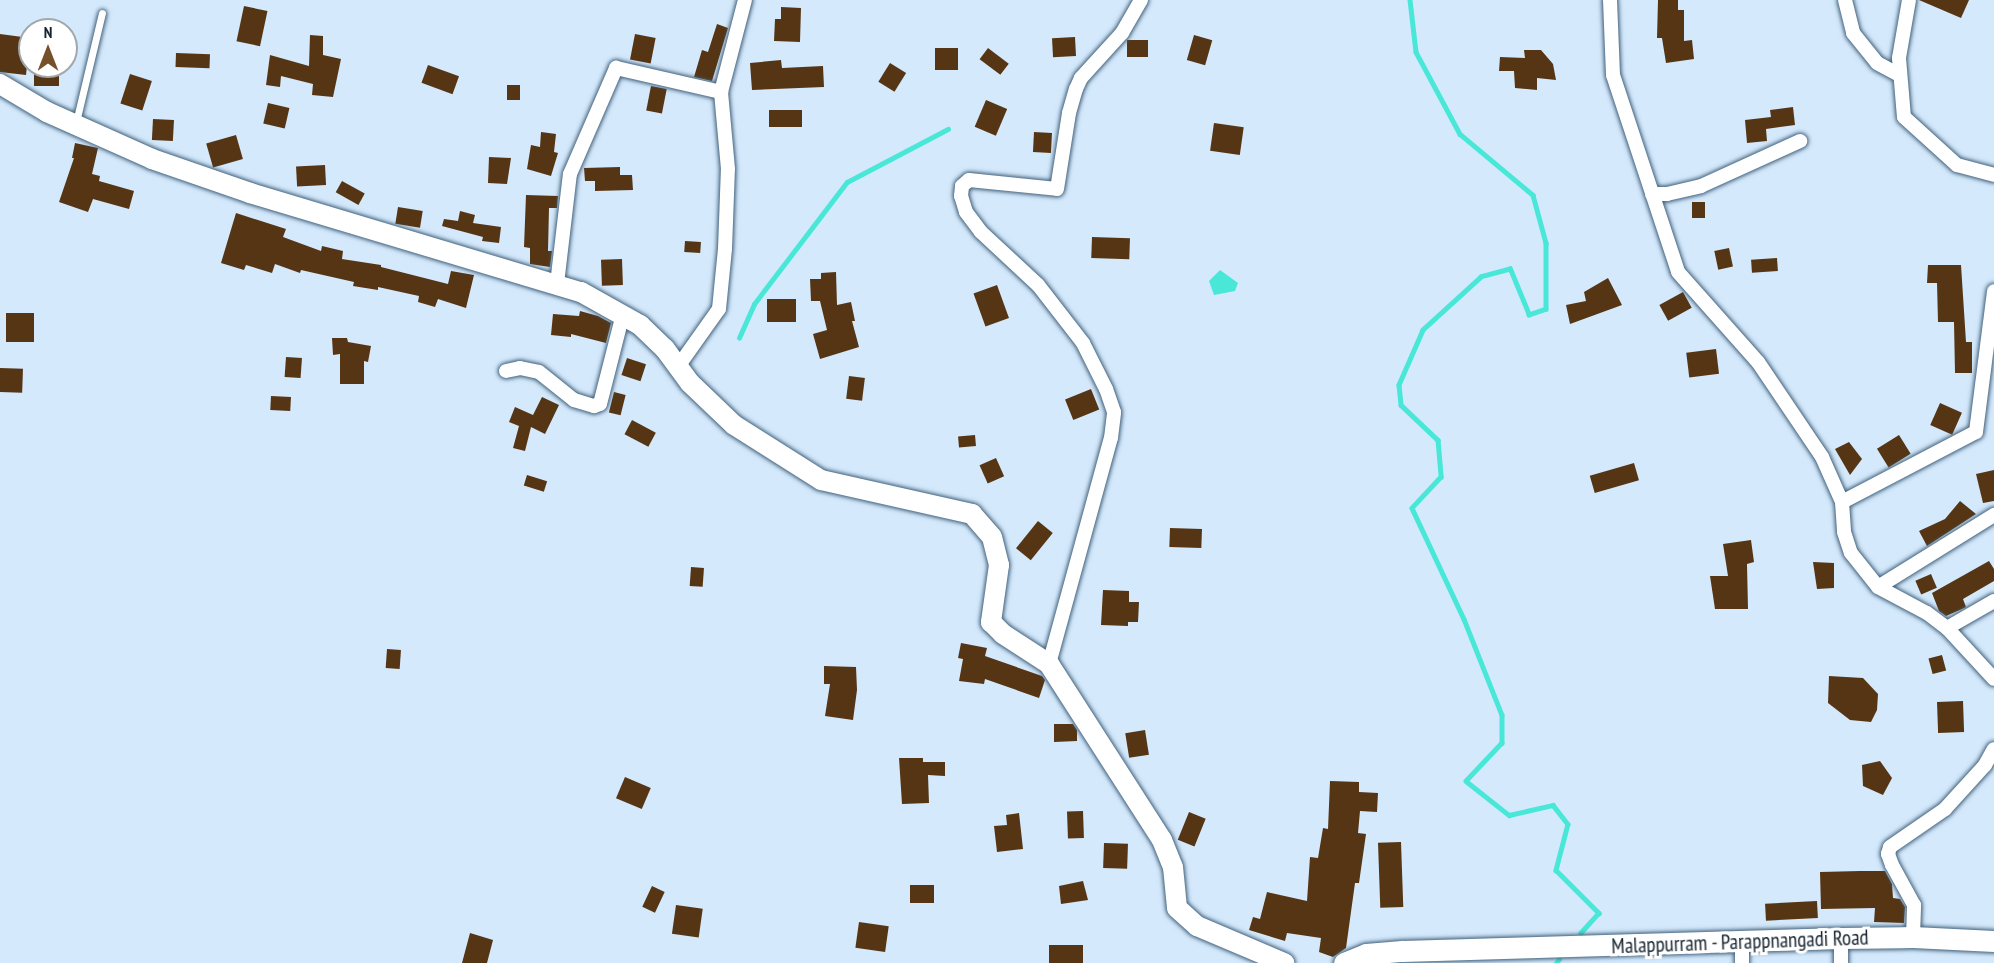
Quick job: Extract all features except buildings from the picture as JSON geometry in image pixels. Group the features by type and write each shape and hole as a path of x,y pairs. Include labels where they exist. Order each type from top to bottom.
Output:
{"main road":[{"path":"0,84 47,112 152,159 250,193 581,292 623,314 652,336 676,368 734,425 821,480 972,514 992,537 999,565 991,622 1003,634 1049,664 1162,840 1173,867 1178,908 1197,926 1284,963"},
{"name":"Malappurram - Parappnangadi Road","path":"1344,963 1366,954 1402,951 1841,938 1913,937 1994,941"}],"street":[{"path":"676,368 719,309 725,249 728,169 721,92 745,0"},
{"path":"1049,664 1111,438 1113,412 1106,389 1083,343 1038,285 976,225 966,212 961,196 962,186 969,180 977,180 1058,189 1069,113 1076,89 1082,78 1122,33 1141,0"},
{"path":"1610,0 1613,75 1678,272 1758,362 1822,457 1842,502 1844,532 1851,553 1878,587 1927,614 1947,628 1994,680"},
{"path":"1845,0 1853,33 1877,63 1900,75"},
{"path":"1909,0 1899,58 1904,117 1957,165 1994,175"},
{"path":"557,284 570,174 616,68 721,92"},
{"path":"1652,194 1667,194 1701,186 1800,141"},
{"path":"1842,502 1976,432 1994,291"},
{"path":"506,370 520,368 539,372 574,399 594,406 600,404 623,314"},
{"path":"1878,587 1994,515"},
{"path":"1947,628 1994,601"},
{"path":"1913,937 1914,905 1892,865 1888,854 1890,847 1945,809 1985,765 1994,749"},
{"path":"1841,938 1841,963"},
{"path":"1742,941 1742,963"}],"lane":[{"path":"75,125 102,13"}],"shaded area":[{"path":"1220,270 1238,283 1235,291 1214,295 1209,281"}],"waterway":[{"path":"1410,0 1416,52 1460,134 1533,195 1546,243 1546,309 1529,315 1510,269 1481,277 1423,330 1399,385 1401,405 1438,440 1441,477 1412,508 1464,619 1502,715 1502,743 1466,781 1509,815 1553,805 1568,824 1556,870 1599,913 1581,933"},
{"path":"739,338 754,304 847,182 948,129"},
{"path":"1556,963 1559,959"}]}
